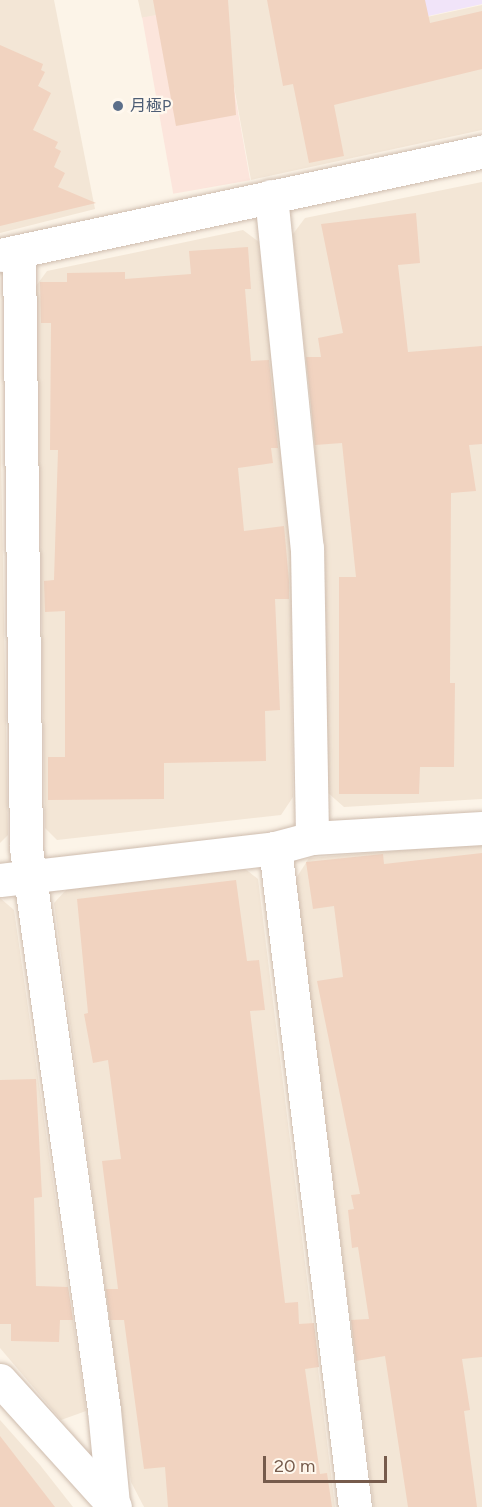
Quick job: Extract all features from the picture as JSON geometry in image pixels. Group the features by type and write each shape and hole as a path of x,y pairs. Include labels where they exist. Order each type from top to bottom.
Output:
{"street":[{"path":"114,1506 102,1398 16,878 26,848 9,253 482,152"},
{"path":"271,196 307,548 312,838"},
{"path":"16,878 275,848 312,838 482,828"},
{"path":"275,848 355,1507"},
{"path":"0,1380 114,1506"}],"shaded area":[{"path":"0,0 54,0 95,209 0,233"},
{"path":"138,0 351,0 358,32 482,5 482,130 251,180 219,4 142,18"},
{"path":"351,0 482,0 482,4 357,32"},
{"path":"219,4 250,180 173,194 142,18"},
{"path":"482,182 482,799 344,807 327,792 325,547 293,234 305,218"},
{"path":"243,230 259,242 291,546 293,797 281,815 57,840 45,828 36,286 47,271"},
{"path":"0,402 8,835 0,843"},
{"path":"482,844 482,1507 374,1507 295,880 309,858"},
{"path":"244,868 258,879 335,1507 144,1507 131,1482 54,903 67,889"},
{"path":"0,898 14,910 86,1411 61,1420 0,1348"},
{"path":"0,1420 40,1465 73,1507 0,1507"}],"building":[{"path":"153,0 228,0 236,115 176,126"},
{"path":"267,0 425,0 430,23 482,11 482,69 334,105 344,156 309,163 293,84 283,86"},
{"path":"0,45 43,64 41,70 45,72 38,86 51,93 33,130 58,142 55,148 61,151 54,167 65,173 58,187 96,203 0,226"},
{"path":"416,213 420,263 398,265 408,352 482,346 482,444 469,445 476,491 451,493 450,683 455,683 454,767 420,767 419,794 339,794 339,577 356,577 342,443 315,445 306,357 321,357 318,338 343,333 321,224"},
{"path":"248,247 251,289 245,289 251,361 269,360 278,448 271,448 273,463 238,468 244,531 284,526 289,581 289,599 275,599 280,710 265,711 266,761 164,763 164,799 48,800 48,757 65,757 65,611 45,612 44,581 54,580 58,450 50,450 51,323 41,323 40,282 67,282 67,273 125,272 125,279 191,274 189,251"},
{"path":"482,853 482,1357 462,1359 470,1410 464,1411 477,1507 408,1507 385,1356 356,1361 351,1320 369,1319 358,1247 352,1248 348,1210 354,1209 351,1195 360,1194 317,981 343,977 334,906 313,909 306,862 383,854 384,864"},
{"path":"236,880 247,961 259,960 265,1010 250,1011 285,1303 298,1302 299,1324 314,1323 319,1367 305,1369 320,1474 327,1473 332,1507 168,1507 165,1467 144,1469 124,1320 110,1320 106,1289 118,1289 102,1161 121,1159 108,1060 93,1063 84,1014 88,1013 77,899"},
{"path":"36,1079 42,1197 34,1198 36,1286 68,1287 73,1320 60,1320 59,1342 11,1341 11,1324 0,1324 0,1080"},
{"path":"0,1436 55,1507 0,1507"}],"place":[{"name":"月極P","path":"118,106"}]}
